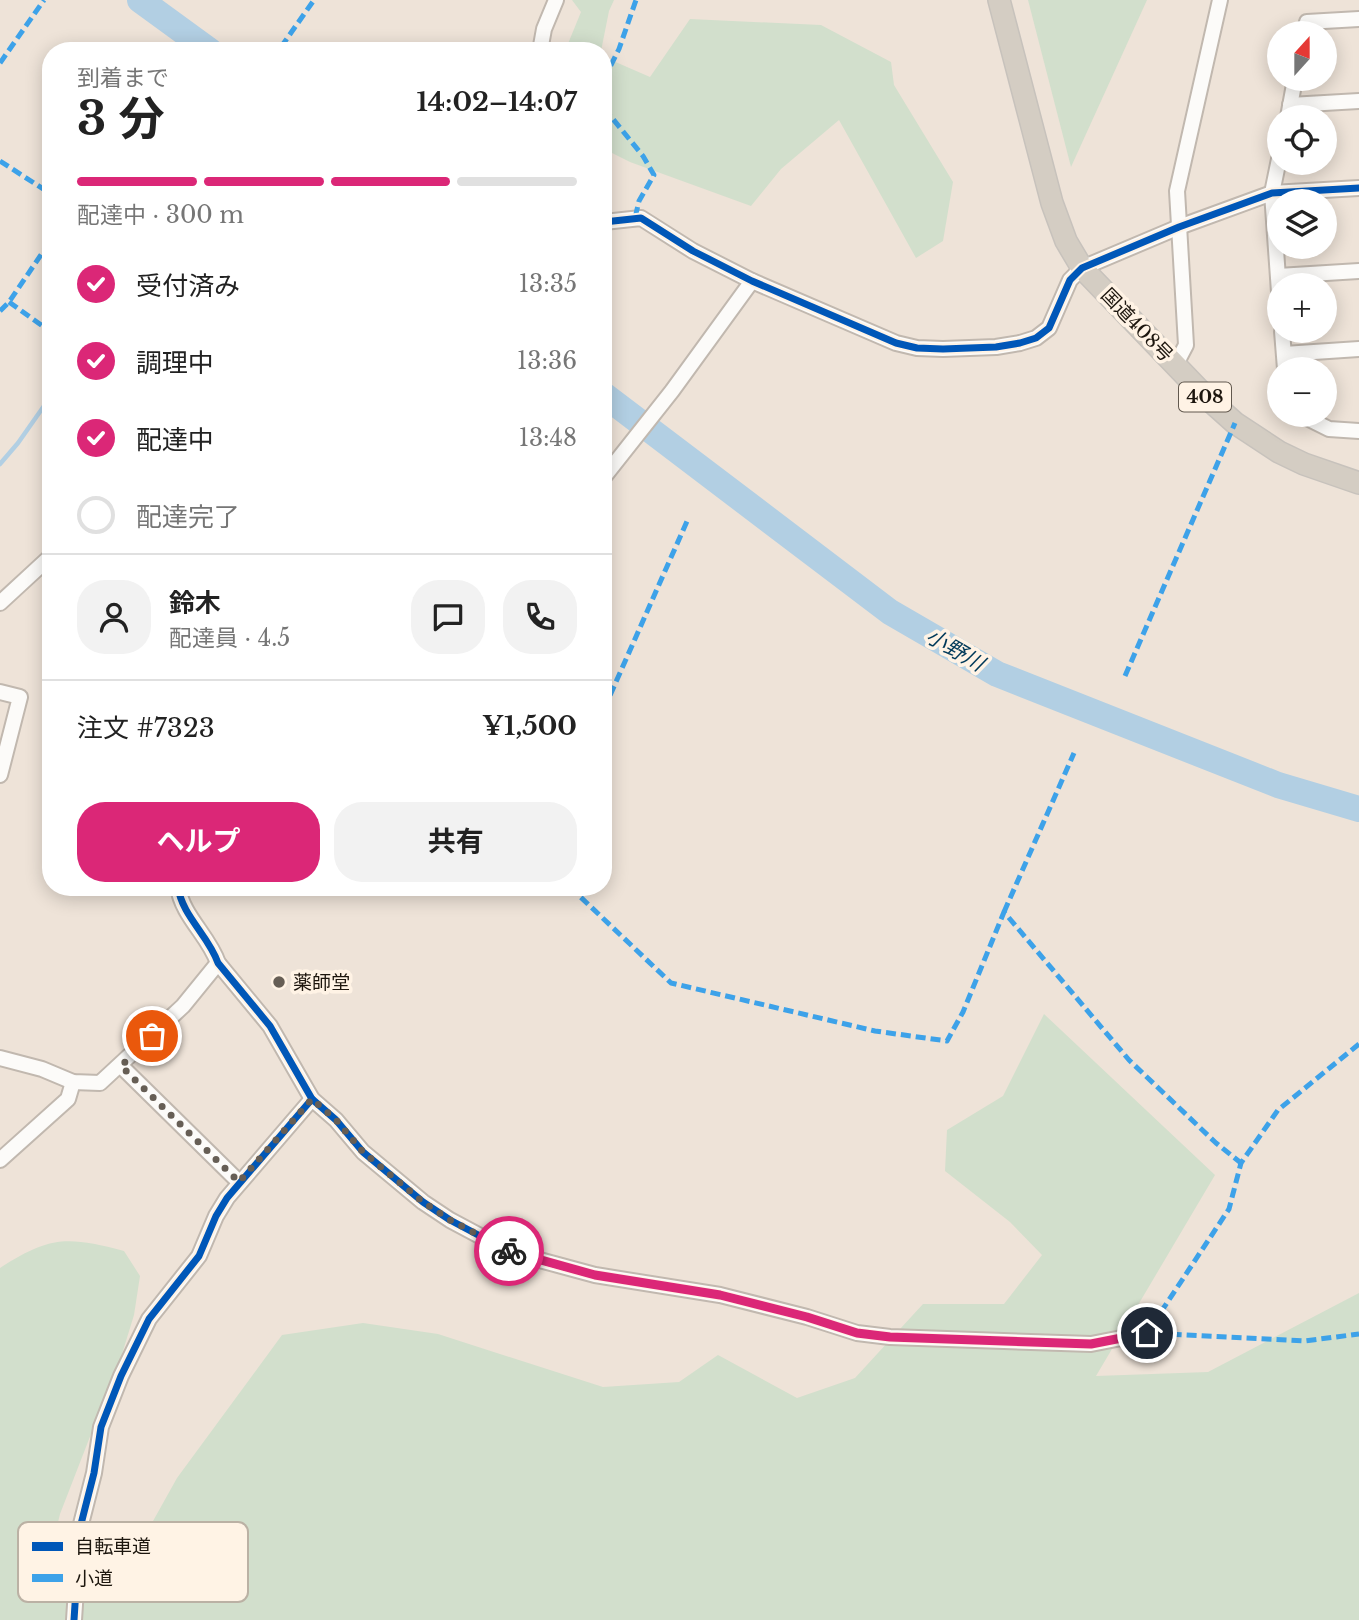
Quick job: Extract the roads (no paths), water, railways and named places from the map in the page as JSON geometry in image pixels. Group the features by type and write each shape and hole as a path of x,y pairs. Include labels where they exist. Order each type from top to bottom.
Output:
{"highway":[{"name":"国道408号","path":"999,0 1052,203 1066,241 1082,268 1207,398 1255,437 1304,464 1359,483"}],"street":[{"path":"542,42 556,0"},
{"path":"1175,366 1186,345 1177,191 1220,0"},
{"path":"1324,21 1359,19"},
{"path":"1331,105 1359,101"},
{"path":"1337,189 1359,188"},
{"path":"612,221 641,218 693,251 752,281 895,343 917,348 956,349 1020,343 1043,334 1049,328 1070,280 1082,268 1179,227 1267,195"},
{"path":"1327,273 1359,271"},
{"path":"612,467 672,391 752,281"},
{"path":"1283,343 1284,357"},
{"path":"1284,354 1359,349"},
{"path":"1325,427 1359,431"},
{"path":"0,603 42,564"},
{"path":"0,692 20,697 0,775"},
{"path":"180,896 214,950 218,963 270,1026 312,1099 336,1120 363,1152 423,1202 450,1220 510,1252 595,1275 720,1295 857,1333 890,1337 1091,1344 1147,1333"},
{"path":"0,1058 42,1069 73,1082 100,1083 183,1006 218,963"},
{"path":"121,1066 239,1182"},
{"path":"0,1160 68,1099 73,1082"},
{"path":"82,1522 102,1427 121,1376 149,1319 199,1256 216,1216 239,1182 312,1099"},
{"path":"74,1620 75,1602"}],"waterway":[{"name":"小野川","path":"140,0 198,42"},
{"name":"小野川","path":"612,401 890,612 997,674 1278,785 1359,809"},
{"path":"0,464 42,409"}],"place":[{"name":"薬師堂","path":"279,982"}]}
